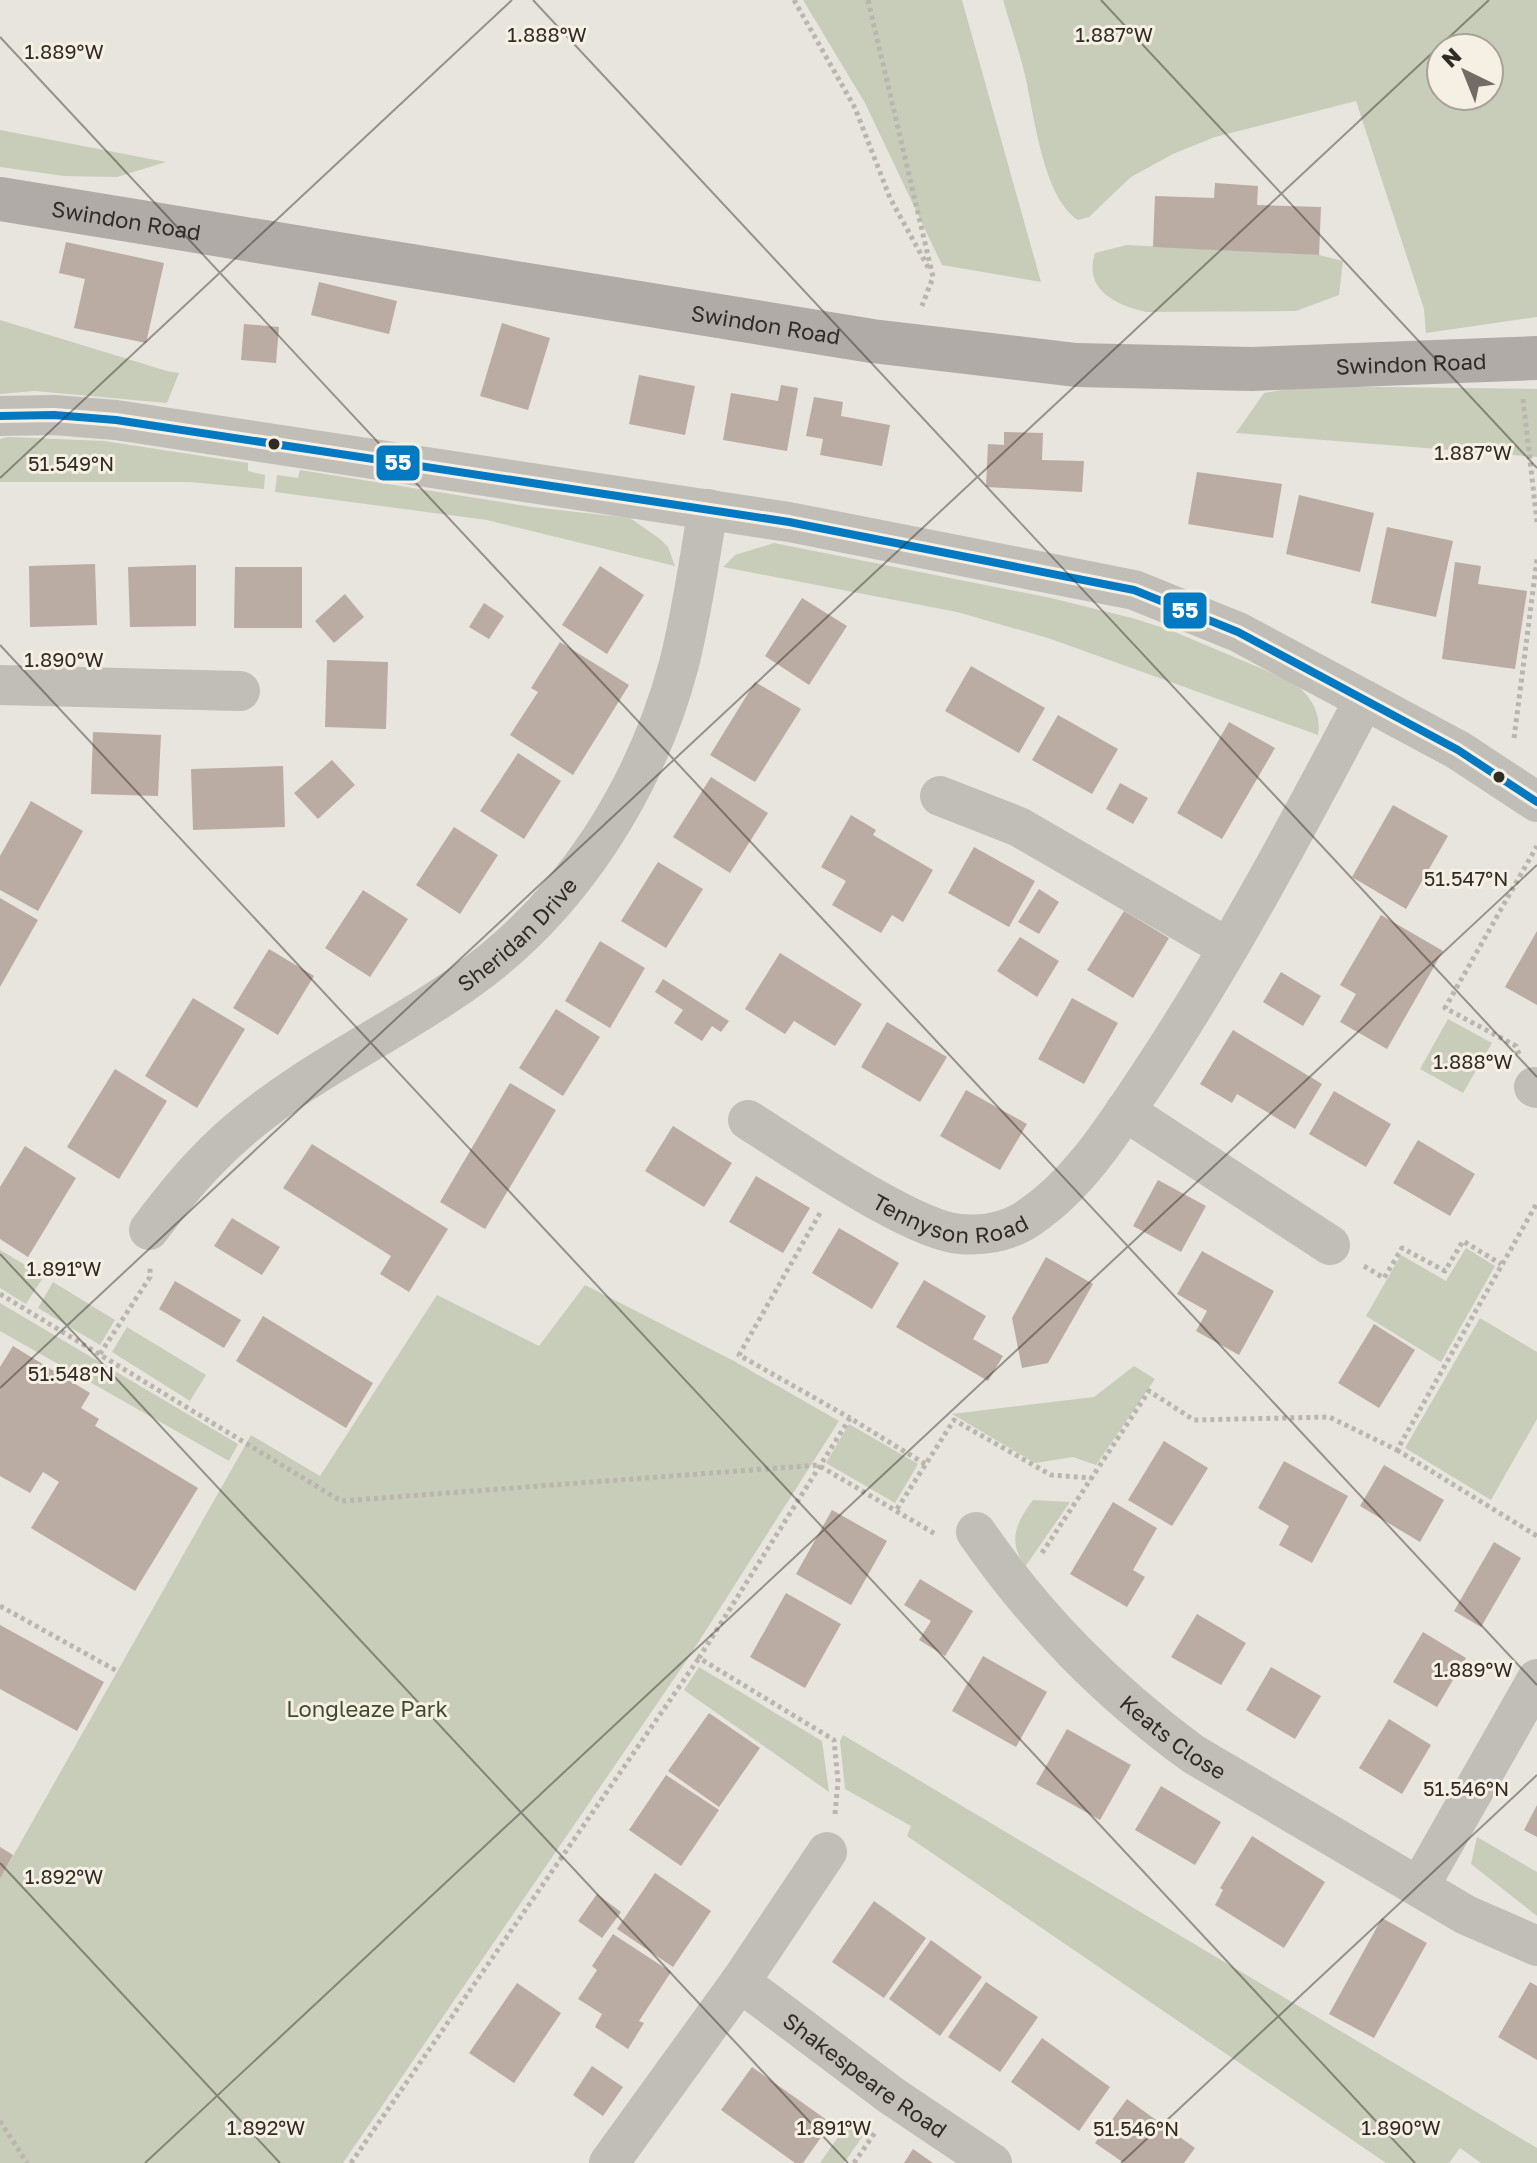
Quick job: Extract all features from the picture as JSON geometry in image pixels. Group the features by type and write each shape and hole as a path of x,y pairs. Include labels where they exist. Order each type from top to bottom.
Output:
{"main road":[{"name":"Swindon Road","path":"0,199 857,338 1076,365 1251,369 1528,359"}],"street":[{"path":"0,416 54,415 116,420 708,509 917,545 1134,590 1238,632 1458,750 1523,792"},
{"name":"Sheridan Drive","path":"149,1230 191,1175 239,1130 297,1087 467,981 520,937 568,886 609,829 661,717 690,614 708,509"},
{"path":"0,685 240,691"},
{"name":"Tennyson Road","path":"748,1120 939,1232 987,1234 1011,1228 1054,1198 1087,1163 1125,1111 1228,948 1309,808 1364,700"},
{"path":"940,796 1019,827 1228,948"},
{"path":"1125,1111 1330,1245"},
{"name":"Keats Close","path":"976,1532 1017,1592 1111,1689 1163,1732 1193,1754 1466,1915 1537,1946"},
{"path":"1419,1887 1516,1710 1537,1679"},
{"path":"609,2163 740,1982 827,1852"},
{"name":"Shakespeare Road","path":"740,1982 892,2096 992,2163"}],"path":[{"path":"794,0 855,108 890,198 933,277 868,0"},
{"path":"1528,359 1537,522"},
{"path":"1523,792 1537,559"},
{"path":"1516,1046 1445,1008 1537,846"},
{"path":"841,1177 739,1355 925,1464"},
{"path":"1397,1450 1537,1203"},
{"path":"100,1354 150,1277 149,1230"},
{"path":"1330,1245 1384,1278 1402,1248 1445,1271 1463,1241 1501,1264"},
{"path":"0,1294 341,1501 818,1465 897,1509 954,1420 1051,1475 1091,1478"},
{"path":"1017,1592 1149,1391 1194,1420 1329,1417 1397,1450 1537,1536"},
{"path":"351,2163 699,1658 850,1418"},
{"path":"0,1606 117,1671"},
{"path":"699,1658 834,1740 838,1781 827,1852"},
{"path":"0,2121 27,2163"}],"green space":[{"path":"803,0 962,0 1041,282 942,265 865,103"},
{"path":"1003,0 1537,0 1537,317 1426,333 1424,309 1356,101 1215,137 1173,154 1131,177 1089,217 1078,220 1066,209 1048,173 1024,71"},
{"path":"0,130 166,162 117,177 64,176 0,167"},
{"path":"1127,245 1319,255 1343,261 1339,295 1296,311 1146,312 1124,305 1105,294 1094,277 1095,253"},
{"path":"0,320 179,373 167,403 35,391 0,394"},
{"path":"1305,386 1537,389 1537,457 1236,433 1264,393"},
{"path":"0,439 104,441 248,463 248,471 265,475 264,489 190,482 0,482"},
{"path":"300,470 532,507 630,518 668,547 675,566 487,520 275,492 277,475 298,478"},
{"path":"774,543 1051,598 1170,630 1291,681 1313,704 1318,719 1318,735 1048,638 957,612 723,567 735,555"},
{"path":"1448,1019 1492,1043 1463,1093 1420,1069"},
{"path":"1466,1248 1495,1266 1441,1362 1366,1316 1401,1255 1446,1281"},
{"path":"0,1250 44,1276 26,1304 0,1288"},
{"path":"53,1282 115,1320 100,1345 38,1308"},
{"name":"Longleaze Park","path":"585,1285 734,1361 839,1421 689,1657 343,2163 0,2163 0,1879 251,1435 320,1476 437,1295 539,1346"},
{"path":"0,1303 238,1444 229,1461 0,1331"},
{"path":"1480,1318 1537,1352 1537,1419 1491,1500 1405,1448"},
{"path":"127,1327 206,1375 190,1401 112,1352"},
{"path":"1134,1366 1155,1379 1096,1465 1073,1457 1035,1463 952,1414 1094,1397"},
{"path":"849,1424 918,1464 895,1503 826,1463"},
{"path":"1033,1500 1070,1502 1025,1567 1015,1541 1018,1525"},
{"path":"699,1667 822,1741 829,1792 684,1690"},
{"path":"843,1735 1537,2148 1537,2163 1481,2163 1460,2148 1449,2163 1386,2163 907,1836 911,1826 845,1789 840,1741"},
{"path":"1477,1837 1537,1872 1537,1916 1471,1864"},
{"path":"852,2117 867,2130 844,2163 820,2163"}],"building":[{"path":"1215,183 1258,186 1257,205 1321,207 1319,255 1153,247 1155,196 1214,198"},
{"path":"66,242 164,263 146,343 74,328 85,279 59,273"},
{"path":"319,282 397,301 389,334 311,315"},
{"path":"502,323 550,338 528,410 480,396"},
{"path":"244,324 279,327 276,363 241,360"},
{"path":"639,375 695,386 685,435 629,424"},
{"path":"781,385 798,388 787,451 723,440 731,393 778,401"},
{"path":"814,397 843,402 841,416 890,425 882,466 820,455 823,439 806,436"},
{"path":"1004,432 1043,433 1042,460 1084,461 1082,492 986,487 988,444 1004,445"},
{"path":"1197,472 1282,484 1273,538 1188,524"},
{"path":"1299,495 1374,513 1360,572 1286,554"},
{"path":"1387,527 1453,541 1436,617 1371,603"},
{"path":"1455,562 1481,566 1478,584 1527,591 1515,669 1442,659"},
{"path":"95,564 97,625 30,627 29,566"},
{"path":"196,565 196,626 130,627 128,567"},
{"path":"600,566 644,595 607,654 562,625"},
{"path":"235,567 302,567 302,628 234,628"},
{"path":"345,594 364,617 334,643 315,621"},
{"path":"802,598 847,626 809,685 765,656"},
{"path":"484,603 504,616 489,639 469,627"},
{"path":"560,642 629,685 573,775 510,735 538,692 531,688"},
{"path":"327,660 388,662 386,729 325,727"},
{"path":"971,666 1045,708 1019,753 945,711"},
{"path":"755,682 801,709 755,782 710,755"},
{"path":"1058,715 1118,749 1092,794 1032,760"},
{"path":"1229,722 1275,748 1222,839 1177,813"},
{"path":"93,732 161,735 158,796 91,794"},
{"path":"518,753 561,781 524,839 480,811"},
{"path":"332,760 355,785 318,819 294,793"},
{"path":"283,766 285,827 193,830 191,769"},
{"path":"711,777 768,813 730,873 673,837"},
{"path":"1120,783 1148,798 1133,824 1106,809"},
{"path":"31,801 83,831 38,911 0,890 0,856"},
{"path":"1393,805 1448,836 1406,909 1352,877"},
{"path":"851,815 876,830 873,835 933,870 903,922 892,915 881,933 832,905 846,881 821,867"},
{"path":"454,827 498,855 460,914 416,885"},
{"path":"974,847 1035,881 1009,927 948,893"},
{"path":"658,862 703,889 666,948 621,921"},
{"path":"1039,889 1059,902 1039,934 1018,922"},
{"path":"363,890 408,919 370,977 325,948"},
{"path":"0,898 38,920 0,987"},
{"path":"1124,911 1169,938 1133,998 1087,970"},
{"path":"1381,915 1443,951 1387,1049 1340,1022 1356,994 1340,985"},
{"path":"1537,931 1537,1005 1505,987"},
{"path":"1020,937 1059,961 1037,997 997,971"},
{"path":"600,941 645,968 610,1028 565,1001"},
{"path":"269,949 314,976 278,1035 233,1008"},
{"path":"780,953 862,1004 835,1046 794,1021 785,1034 745,1009"},
{"path":"1281,972 1321,996 1303,1026 1263,1002"},
{"path":"663,979 729,1021 721,1032 712,1026 702,1041 674,1023 683,1010 655,992"},
{"path":"193,998 245,1029 197,1108 145,1076"},
{"path":"1072,998 1118,1023 1084,1084 1038,1059"},
{"path":"556,1009 600,1037 563,1096 519,1068"},
{"path":"887,1022 947,1057 920,1102 861,1067"},
{"path":"1233,1030 1322,1084 1295,1129 1237,1094 1232,1103 1200,1084"},
{"path":"115,1069 167,1101 119,1179 67,1147"},
{"path":"510,1083 556,1110 485,1229 440,1202"},
{"path":"966,1090 1027,1124 1000,1170 940,1136"},
{"path":"1334,1091 1391,1124 1366,1167 1309,1134"},
{"path":"673,1126 732,1163 704,1207 645,1171"},
{"path":"1418,1140 1475,1174 1450,1216 1393,1183"},
{"path":"312,1144 448,1229 409,1292 380,1274 391,1256 283,1188"},
{"path":"25,1146 76,1178 28,1257 0,1239 0,1187"},
{"path":"756,1176 810,1208 783,1253 729,1222"},
{"path":"1158,1180 1206,1206 1181,1252 1133,1226"},
{"path":"232,1218 280,1247 262,1275 214,1246"},
{"path":"839,1228 899,1263 872,1309 812,1273"},
{"path":"1202,1251 1274,1291 1239,1355 1196,1331 1207,1311 1177,1294"},
{"path":"1046,1257 1093,1284 1048,1363 1022,1368 1012,1318"},
{"path":"924,1280 986,1316 973,1339 1003,1356 988,1381 896,1327"},
{"path":"175,1281 241,1320 224,1348 159,1309"},
{"path":"263,1316 373,1383 346,1428 236,1361"},
{"path":"1374,1324 1415,1350 1379,1408 1338,1383"},
{"path":"13,1346 90,1393 81,1408 99,1419 95,1426 198,1488 135,1591 31,1528 59,1482 43,1472 30,1493 0,1476 0,1367"},
{"path":"1164,1441 1208,1468 1172,1526 1128,1500"},
{"path":"1284,1461 1348,1496 1312,1563 1279,1545 1289,1526 1258,1508"},
{"path":"1384,1465 1444,1500 1420,1542 1360,1506"},
{"path":"1113,1502 1157,1528 1133,1570 1145,1577 1127,1607 1070,1574"},
{"path":"832,1510 887,1541 851,1605 796,1574"},
{"path":"1494,1542 1521,1558 1481,1627 1454,1611"},
{"path":"920,1579 973,1611 945,1656 919,1640 931,1621 904,1605"},
{"path":"786,1593 841,1624 805,1688 750,1657"},
{"path":"1197,1614 1246,1643 1221,1685 1171,1657"},
{"path":"0,1625 104,1682 77,1731 0,1689"},
{"path":"1423,1632 1466,1658 1437,1707 1393,1682"},
{"path":"983,1656 1047,1692 1016,1747 952,1711"},
{"path":"1271,1667 1321,1696 1295,1739 1246,1710"},
{"path":"709,1713 760,1748 719,1807 668,1771"},
{"path":"1389,1719 1431,1745 1402,1794 1359,1768"},
{"path":"1067,1729 1131,1765 1100,1820 1036,1784"},
{"path":"666,1775 719,1810 681,1866 629,1830"},
{"path":"1161,1786 1221,1822 1195,1865 1135,1830"},
{"path":"1537,1805 1537,1837 1524,1830"},
{"path":"1252,1836 1325,1882 1284,1948 1215,1905 1223,1890 1220,1888"},
{"path":"0,1847 13,1855 0,1879"},
{"path":"655,1873 711,1911 673,1967 617,1929"},
{"path":"597,1894 621,1912 602,1938 578,1921"},
{"path":"874,1901 926,1938 884,1998 832,1962"},
{"path":"1382,1918 1427,1943 1374,2038 1329,2014"},
{"path":"613,1934 671,1972 639,2021 644,2023 628,2049 595,2027 602,2014 578,1999 597,1970 592,1966"},
{"path":"931,1940 982,1977 940,2036 889,1999"},
{"path":"986,1982 1038,2017 1000,2072 948,2037"},
{"path":"1530,1982 1537,1986 1537,2060 1498,2037"},
{"path":"517,1983 561,2013 514,2083 469,2053"},
{"path":"1042,2038 1110,2087 1079,2131 1011,2082"},
{"path":"592,2066 623,2087 603,2116 573,2095"},
{"path":"752,2067 831,2123 803,2163 795,2163 721,2110"},
{"path":"1127,2099 1195,2148 1184,2163 1124,2163 1095,2143"},
{"path":"913,2149 933,2163 904,2163"}],"transit line":[{"name":"55","path":"0,416 54,415 116,420 789,522 1134,590 1238,632 1458,750 1537,802"}]}
